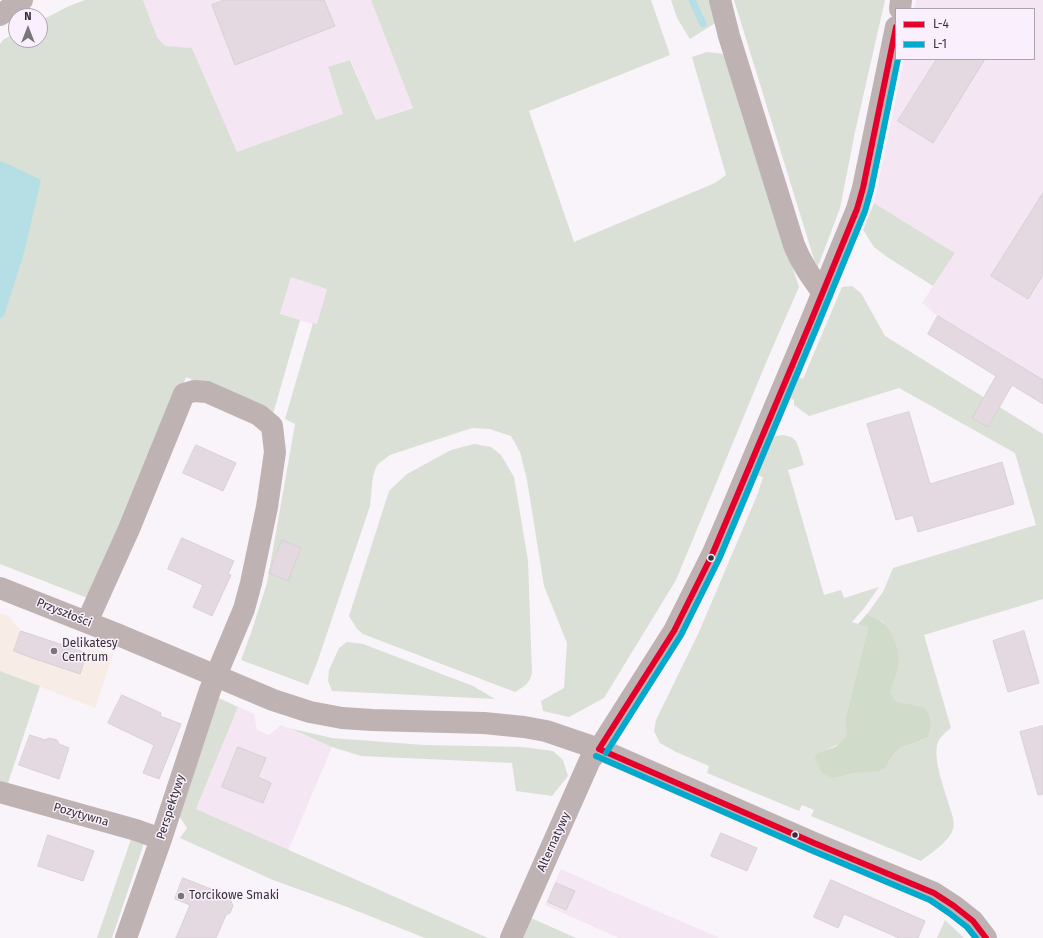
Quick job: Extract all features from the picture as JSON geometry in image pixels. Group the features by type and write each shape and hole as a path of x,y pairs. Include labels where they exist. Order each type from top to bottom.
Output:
{"street":[{"path":"0,16 22,0"},
{"path":"720,0 729,36 794,245 799,258 823,293"},
{"name":"Alternatywy","path":"511,938 590,760 599,749 674,631 728,518 823,293 856,209 863,188 895,32"},
{"name":"Perspektywy","path":"87,622 129,529 184,394 194,391 207,392 259,415 272,426 275,452 267,507 244,609 210,690 161,839 126,938"},
{"name":"Przyszłości","path":"0,588 87,622 273,700 310,712 342,718 484,723 524,727 546,731 599,749 814,843 934,893 954,906 973,922 986,938"},
{"name":"Pozytywna","path":"0,792 136,830 161,839"}],"shaded area":[{"path":"85,0 143,0 157,37 165,46 192,48 237,152 343,114 328,67 350,60 376,120 413,108 371,0 651,0 670,55 529,111 574,242 715,183 726,175 692,57 707,52 724,54 799,287 676,580 604,698 569,717 543,711 541,701 564,688 567,643 544,586 527,480 520,452 511,436 490,429 472,428 390,455 377,465 373,476 370,506 317,663 308,685 241,660 267,583 295,424 285,419 313,323 317,324 327,289 291,277 280,314 300,320 273,414 186,377 163,437 90,599 0,564 0,44 8,37 8,48 48,48 48,17"},
{"path":"143,0 371,0 413,107 376,120 351,60 328,68 344,114 237,153 192,48 165,46 157,37"},
{"path":"671,0 711,0 717,22 690,39 677,18"},
{"path":"734,0 885,0 855,132 840,208 817,269"},
{"path":"916,0 1043,0 1043,380 938,316 922,303 955,253 874,203 904,60 1035,60 1035,8 914,8"},
{"path":"874,203 955,253 933,286 874,247 863,230"},
{"path":"291,277 327,288 317,325 280,315"},
{"path":"852,286 861,293 885,336 1043,434 1043,599 924,635 951,728 938,742 937,757 940,775 954,824 948,838 921,861 811,816 814,810 802,805 799,811 707,773 709,766 676,752 660,743 654,731 656,720 699,632 758,493 763,477 756,475 771,440 776,436 783,435 791,437 796,441 804,465 788,470 824,595 841,590 844,598 879,587 852,622 868,627 845,720 847,733 843,740 833,747 823,751 833,778 886,767 891,758 900,748 928,737 923,707 903,703 894,699 891,695 890,690 892,684 883,622 867,614 883,592 893,568 1036,525 1015,453 899,388 809,416 794,405 794,400 789,398 798,377 803,379 842,287"},
{"path":"474,444 491,447 501,455 514,477 528,561 532,673 528,683 515,692 363,634 357,629 349,616 389,491 407,474 451,450"},
{"path":"0,613 9,616 21,631 87,653 89,646 113,654 95,708 0,671"},
{"path":"347,642 363,644 473,686 495,699 332,691 328,681 329,670 339,648"},
{"path":"0,671 40,686 8,783 0,781"},
{"path":"219,698 238,707 196,809 488,938 425,938 342,905 273,880 180,838 187,828 177,813"},
{"path":"238,707 254,714 257,730 269,735 281,725 332,747 288,851 196,809"},
{"path":"289,728 332,738 424,745 523,747 553,751 563,760 568,776 552,796 516,791 512,763 361,756 332,747"},
{"path":"131,839 144,843 112,938 97,938"},
{"path":"561,869 720,938 619,938 545,905"},
{"path":"531,918 576,938 522,938"},
{"path":"945,920 964,938 937,938"}],"green space":[{"path":"867,614 883,623 894,639 899,658 890,692 894,699 899,702 923,707 929,714 931,724 928,737 900,748 891,758 886,767 878,771 855,773 833,778 823,774 815,759 817,754 835,747 845,737 847,732 845,720 868,627 858,624"}],"water":[{"path":"0,161 41,180 24,253 4,316 0,319"}],"building":[{"path":"224,0 324,0 335,26 235,65 212,5"},
{"path":"936,60 984,60 933,143 898,121"},
{"path":"1043,193 1043,275 1028,299 991,276"},
{"path":"938,316 1043,380 1043,404 1012,385 988,427 972,418 996,376 928,334"},
{"path":"909,412 930,484 1002,462 1014,504 918,532 913,515 896,520 867,424"},
{"path":"196,445 236,463 223,491 183,473"},
{"path":"182,538 234,561 228,574 231,575 212,616 193,607 203,585 168,569"},
{"path":"282,540 301,548 288,581 269,573"},
{"path":"21,631 87,653 80,674 14,651"},
{"path":"1024,631 1039,683 1008,692 993,641"},
{"path":"122,695 161,713 160,716 181,724 159,779 143,773 154,745 108,723"},
{"path":"1043,726 1043,794 1038,795 1020,732"},
{"path":"30,735 45,740 49,738 57,740 59,744 69,748 59,779 19,765"},
{"path":"238,747 266,758 258,777 271,783 263,803 222,787"},
{"path":"721,833 757,848 747,871 711,856"},
{"path":"48,835 94,851 83,881 38,866"},
{"path":"183,878 229,896 233,906 230,913 226,915 216,938 176,938 190,905 175,899"},
{"path":"831,880 925,921 918,938 899,938 844,914 838,928 814,917"},
{"path":"556,883 575,891 566,910 548,902"}],"waterway":[{"path":"692,0 703,24"}],"transit line":[{"name":"L-4","path":"599,749 674,631 712,555 811,321 857,209 863,188 895,32"},
{"name":"L-1","path":"606,753 681,635 719,559 818,324 865,211 871,190 898,60"},
{"name":"L-4","path":"599,749 814,843 934,893 973,921 986,938"},
{"name":"L-1","path":"596,756 930,900 967,927 976,938"}],"place":[{"name":"Delikatesy Centrum","path":"54,651"},
{"name":"Torcikowe Smaki","path":"181,896"}]}
